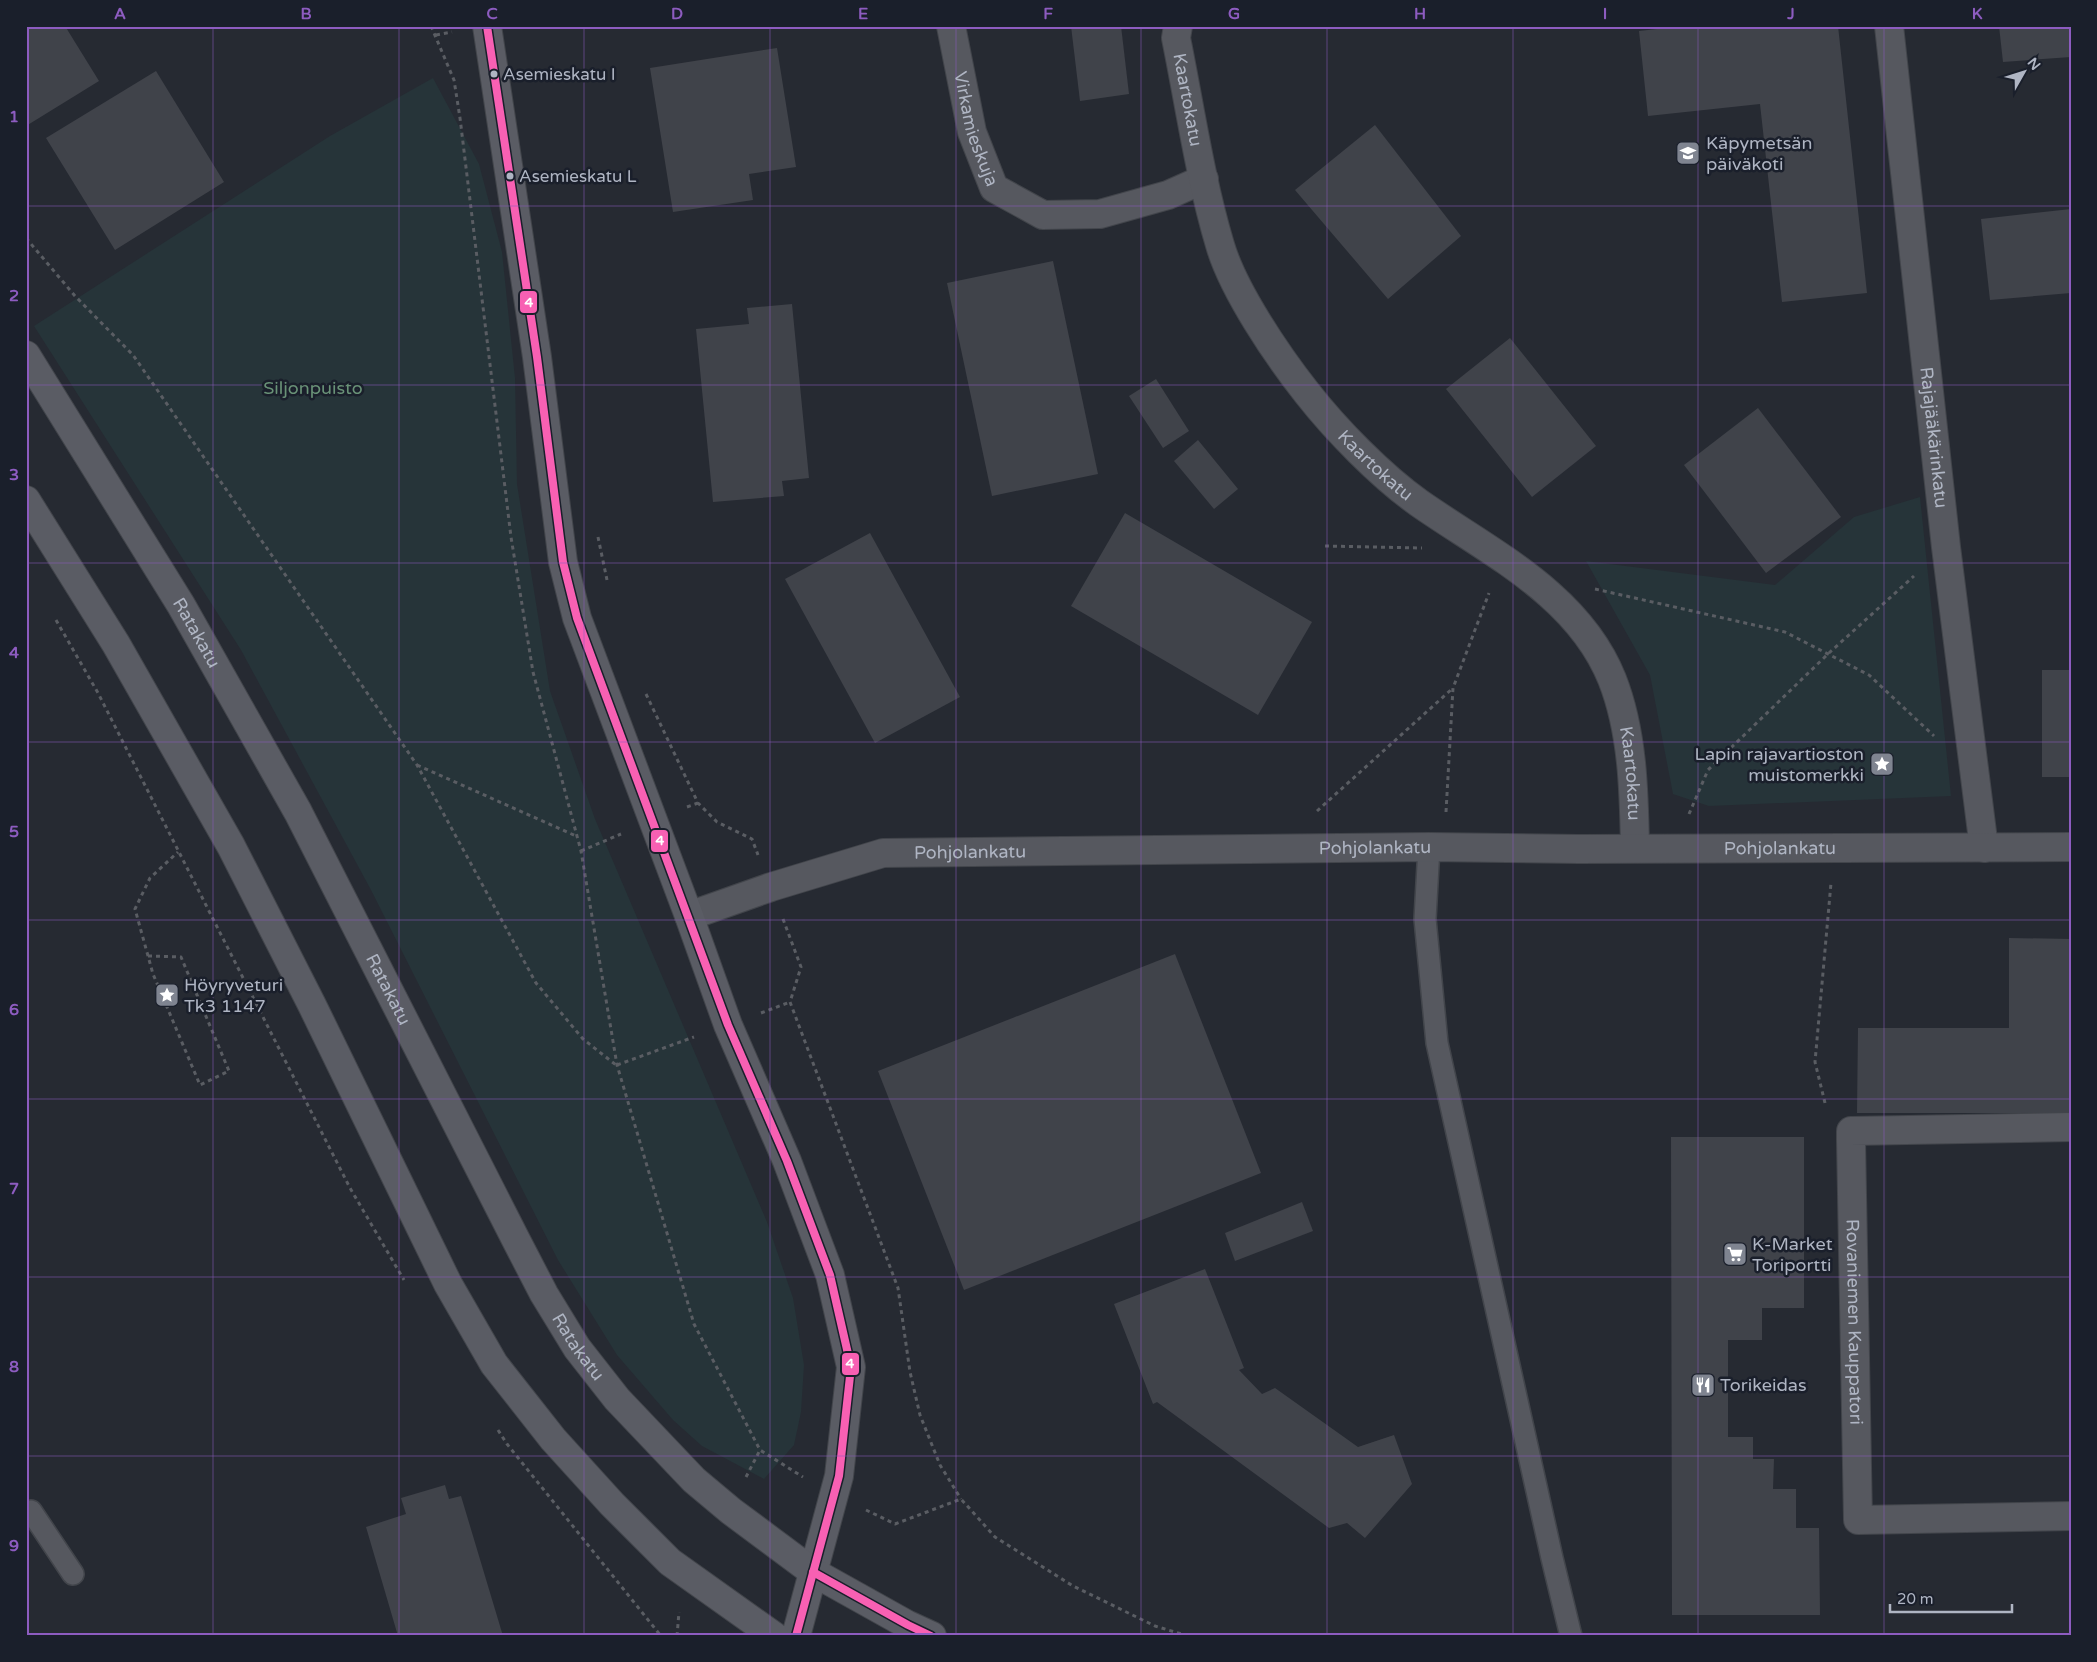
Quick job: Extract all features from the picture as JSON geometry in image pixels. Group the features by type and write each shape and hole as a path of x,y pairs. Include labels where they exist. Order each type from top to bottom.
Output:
{"main road":[{"path":"487,26 535,347 563,562 576,618 689,916 728,1025 787,1161 830,1275 851,1367 839,1476 796,1636"},
{"name":"Ratakatu","path":"26,355 181,606 298,812 544,1294 577,1348 617,1399 694,1480 731,1511 813,1572 908,1626 932,1636"},
{"path":"26,500 116,644 232,846 448,1284 494,1364 553,1439 612,1504 670,1562 774,1636"}],"street":[{"name":"Virkamieskuja","path":"952,26 972,132 994,188 1044,215 1100,214 1168,195 1204,179"},
{"name":"Kaartokatu","path":"1178,26 1176,38 1204,179 1220,247 1240,291 1269,339 1307,393 1364,456 1416,501 1536,584 1566,609 1594,645 1612,678 1622,714 1632,783 1635,848"},
{"name":"Rajajääkärinkatu","path":"1889,26 1946,547 1984,848"},
{"name":"Pohjolankatu","path":"689,916 771,887 882,853 1429,847 2071,847"},
{"name":"Rovaniemen Kauppatori","path":"2071,1127 1851,1131 1858,1520 2071,1516"}],"lane":[{"path":"1429,847 1425,919 1437,1043 1571,1636"},
{"path":"31,1512 73,1574"}],"path":[{"path":"432,26 436,34 454,32 454,26"},
{"path":"26,238 75,296 133,355 417,765 536,983 583,1039 617,1065 694,1324 760,1450"},
{"path":"597,532 608,588"},
{"path":"1325,546 1428,548"},
{"path":"1689,812 1708,770 1829,653 1946,547"},
{"path":"1593,588 1786,632 1869,675 1939,740"},
{"path":"1446,817 1454,688 1491,590"},
{"path":"643,688 698,803 717,822 752,839"},
{"path":"1314,814 1454,688"},
{"path":"417,765 576,836"},
{"path":"148,956 180,957 230,1071 200,1086 153,974 148,956 135,909 150,878 178,852"},
{"path":"1825,1103 1816,1062 1831,882"},
{"path":"801,967 790,1002 898,1288 910,1372 920,1415 940,1465 961,1499 996,1537 1073,1586 1155,1626 1188,1636"},
{"path":"895,1524 961,1499"}],"green space":[{"name":"Siljonpuisto","path":"433,78 479,164 502,252 515,378 517,484 550,691 595,819 767,1222 793,1298 804,1365 801,1412 794,1445 764,1479 702,1446 673,1420 617,1355 558,1260 371,890 241,650 34,326 330,136"},
{"path":"1920,497 1951,796 1709,806 1673,794 1650,675 1586,561 1775,585 1854,517"}],"building":[{"path":"26,26 65,26 99,81 26,126"},
{"path":"1071,26 1121,26 1129,94 1080,101"},
{"path":"1683,26 1838,26 1867,293 1782,302 1760,104 1648,116 1639,31"},
{"path":"1999,26 2071,26 2071,57 2003,62"},
{"path":"777,48 796,167 749,174 753,200 673,212 650,68"},
{"path":"156,71 224,182 115,250 46,138"},
{"path":"1375,125 1461,236 1388,299 1295,190"},
{"path":"2071,209 2071,293 1990,300 1981,219"},
{"path":"1053,261 1098,474 992,496 947,283"},
{"path":"792,304 809,478 782,481 784,496 713,502 696,329 749,324 747,308"},
{"path":"1510,338 1596,446 1532,497 1446,389"},
{"path":"1156,379 1189,431 1163,448 1129,396"},
{"path":"1758,408 1841,517 1766,573 1684,465"},
{"path":"1198,440 1238,489 1214,509 1174,461"},
{"path":"1125,513 1312,622 1258,715 1071,606"},
{"path":"870,533 960,697 875,743 785,579"},
{"path":"2042,670 2071,670 2071,777 2042,777"},
{"path":"2009,938 2071,939 2071,1113 1857,1113 1858,1028 2009,1028"},
{"path":"1175,954 1261,1173 964,1290 878,1071"},
{"path":"1671,1137 1804,1137 1804,1308 1762,1308 1762,1340 1728,1340 1728,1437 1753,1437 1753,1459 1774,1459 1773,1489 1796,1489 1796,1528 1819,1528 1820,1615 1672,1615"},
{"path":"1302,1202 1313,1231 1235,1261 1225,1233"},
{"path":"1205,1269 1244,1368 1239,1370 1262,1394 1275,1388 1358,1447 1394,1435 1412,1484 1365,1538 1347,1523 1329,1528 1157,1402 1153,1404 1114,1304"},
{"path":"445,1485 449,1499 461,1496 503,1636 398,1636 366,1527 406,1514 401,1498"}],"transit line":[{"name":"4","path":"487,26 537,357 563,562 577,618 728,1025 787,1161 830,1275 851,1367 839,1476 796,1636"},
{"name":"4","path":"813,1572 931,1636"}],"place":[{"name":"Asemieskatu I","path":"494,74"},
{"name":"Käpymetsän päiväkoti","path":"1688,153"},
{"name":"Asemieskatu L","path":"510,176"},
{"name":"Lapin rajavartioston muistomerkki","path":"1882,764"},
{"name":"Höyryveturi Tk3 1147","path":"167,995"},
{"name":"K-Market Toriportti","path":"1735,1254"},
{"name":"Torikeidas","path":"1703,1385"}]}
